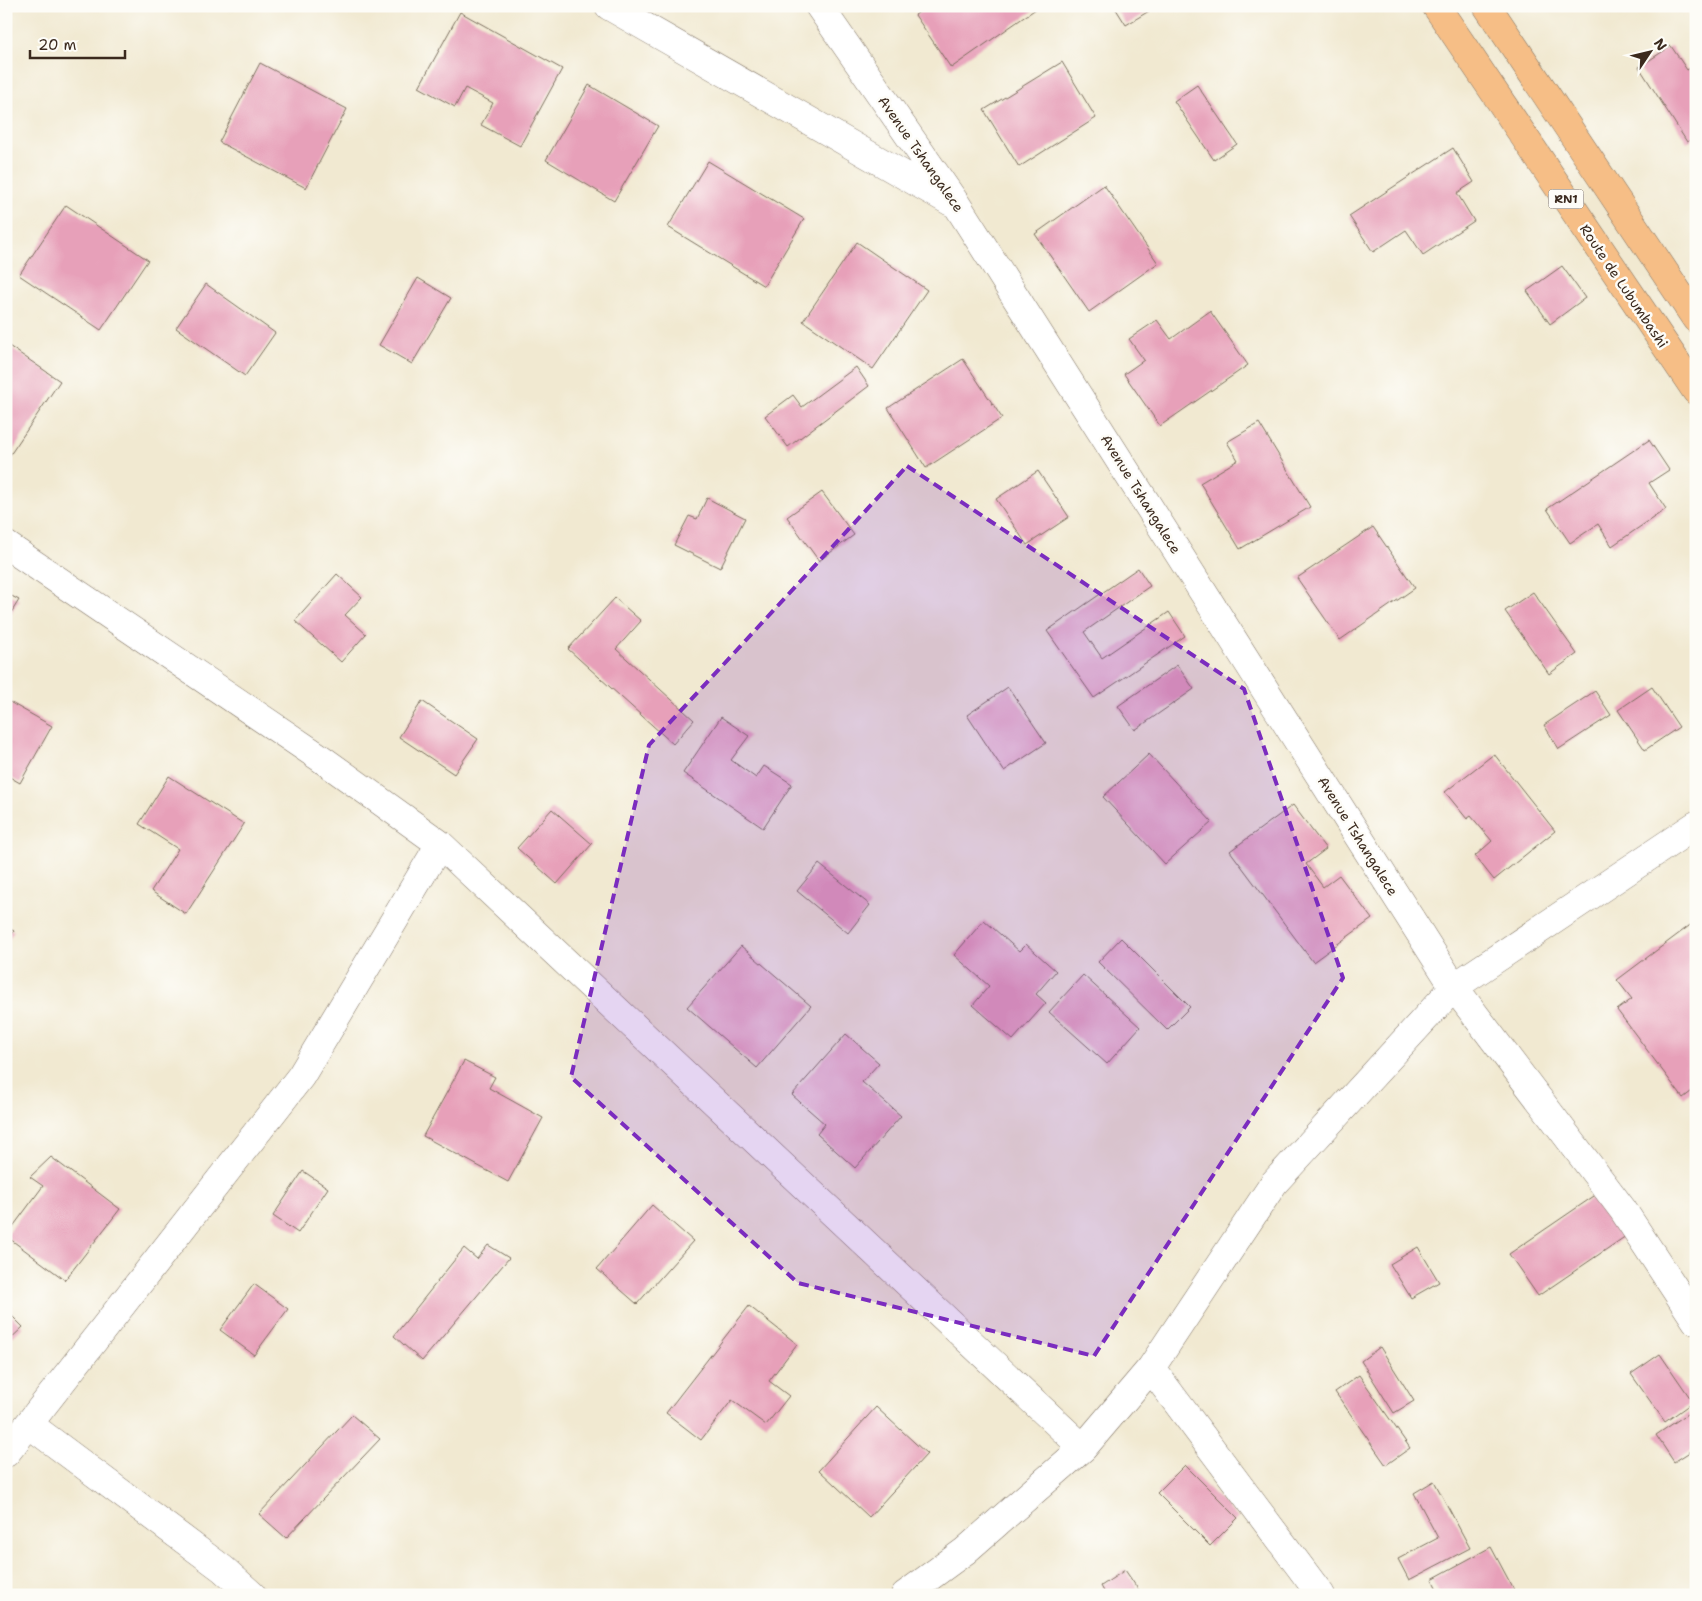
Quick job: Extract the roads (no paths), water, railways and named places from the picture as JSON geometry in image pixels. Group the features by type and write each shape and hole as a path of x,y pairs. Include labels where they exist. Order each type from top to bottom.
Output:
{"highway":[{"name":"Route de Lubumbashi","path":"1436,6 1696,391"},
{"path":"1487,6 1696,319"}],"street":[{"path":"609,6 957,205"},
{"name":"Avenue Tshangalece","path":"819,6 957,205 1454,987 1623,1210 1696,1321"},
{"path":"6,545 319,757 440,844 1083,1448"},
{"path":"905,1595 965,1551 1083,1448 1151,1368 1274,1183 1454,987 1696,825"},
{"path":"6,1453 30,1425 301,1076 440,844"},
{"path":"1151,1368 1321,1595"},
{"path":"30,1425 222,1569 252,1595"}]}
